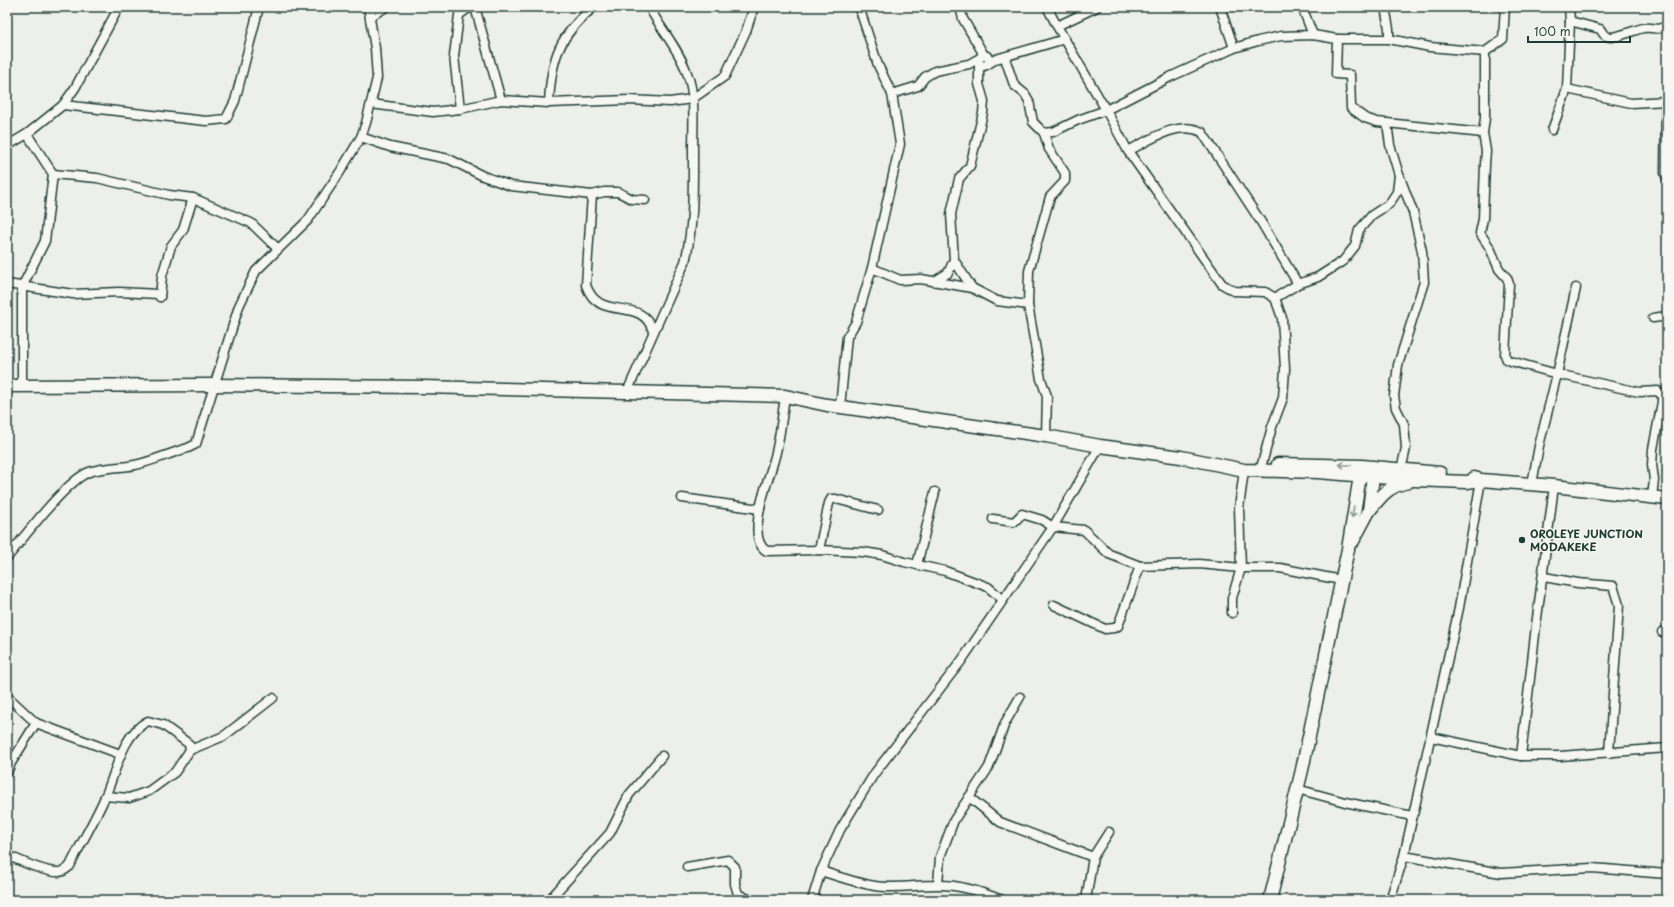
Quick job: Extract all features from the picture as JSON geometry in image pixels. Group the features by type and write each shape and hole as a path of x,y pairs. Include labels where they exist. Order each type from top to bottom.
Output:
{"main road":[{"path":"7,386 423,387 785,396 840,406 1046,436 1100,446 1212,463 1244,470 1318,472 1401,470 1468,476 1481,480"},
{"path":"1212,463 1307,463 1368,471 1414,480 1467,482 1481,480 1554,486 1667,499"},
{"path":"1270,900 1297,789 1348,549 1356,496 1368,471"},
{"path":"1368,471 1369,511"},
{"path":"1318,472 1339,478 1350,486 1356,496"},
{"path":"1348,549 1369,511 1381,495 1393,486 1414,480"}],"street":[{"path":"7,146 27,134 63,105 75,88 119,7"},
{"path":"63,105 206,121 226,119 235,101 259,7"},
{"path":"7,558 27,533 72,483 88,472 136,465 196,444 239,306 256,271 308,220 361,137 377,78 371,16 368,7"},
{"path":"371,16 386,7"},
{"path":"460,109 454,44 459,15 470,7"},
{"path":"475,7 501,100"},
{"path":"549,103 550,76 559,47 579,18 594,7"},
{"path":"627,392 653,331 666,307 674,285 686,262 690,242 693,178 692,99 690,81 685,66 649,7"},
{"path":"371,104 433,112 460,109 501,100 549,103 629,100 670,102 692,99 725,76 746,32 752,7"},
{"path":"840,406 847,337 856,322 872,268 900,144 892,94 878,65 859,7"},
{"path":"935,281 948,273 954,260 951,214 958,180 970,166 983,113 984,101 979,84 982,62 976,39 963,19 960,7"},
{"path":"1047,7 1128,151 1222,284 1234,291 1265,292 1275,298 1282,318 1284,341 1285,369 1283,398 1272,427 1262,464"},
{"path":"1057,26 1097,7"},
{"path":"1220,7 1234,48"},
{"path":"1302,7 1313,35"},
{"path":"1385,7 1389,29 1389,39"},
{"path":"1044,133 1053,132 1078,120 1106,110 1170,77 1234,48 1281,36 1313,35 1336,39 1389,39 1430,47 1485,52 1503,39 1505,7"},
{"path":"1552,130 1567,89 1570,21 1569,7"},
{"path":"1570,21 1600,29 1608,37 1625,34 1644,28 1658,30 1667,26"},
{"path":"892,94 918,86 925,77 935,71 1005,58 1065,39"},
{"path":"1336,39 1336,74 1350,75 1351,108 1365,118 1377,122 1483,133"},
{"path":"1485,52 1485,118 1483,133 1486,151 1483,218 1480,233 1490,248 1499,269 1510,284 1505,355 1507,360 1557,374 1639,392 1658,391 1662,396 1662,402 1653,449 1652,465 1654,480 1652,497"},
{"path":"1005,58 1014,85 1025,94 1029,101 1034,122 1044,133 1050,149 1065,173 1065,181 1050,197 1029,271 1028,305 1041,379 1047,396 1046,436"},
{"path":"1567,89 1631,103 1667,101 1665,173 1667,178"},
{"path":"1387,123 1390,145 1399,176 1413,212 1422,251 1424,282 1398,365 1394,396 1396,408 1404,424 1406,448 1401,470"},
{"path":"1128,151 1158,135 1175,129 1193,128 1202,132 1261,222 1298,284"},
{"path":"22,387 22,287 45,242 53,174 27,134"},
{"path":"361,137 390,148 449,159 483,176 511,186 592,195 604,192 618,192 632,199 645,200"},
{"path":"53,174 97,178 169,195 193,198 251,223 278,249"},
{"path":"1275,298 1298,284 1318,277 1342,261 1355,246 1359,230 1372,215 1389,204 1397,192 1399,176"},
{"path":"592,195 586,285 590,295 599,304 640,313 650,322 653,331"},
{"path":"7,284 73,294 119,292 158,294 160,297 162,276 171,246 183,230 193,198"},
{"path":"954,260 972,288"},
{"path":"872,268 900,280 921,278 972,288 997,301 1028,305"},
{"path":"1532,484 1539,446 1576,288"},
{"path":"1653,318 1667,316"},
{"path":"785,396 775,459 763,494 760,509 757,533 758,541 762,548 767,551 819,550 870,553 945,571 988,587 1003,600"},
{"path":"812,900 821,871 840,830 874,774 962,660 1053,527 1100,446"},
{"path":"1232,613 1232,598 1241,568 1239,508 1244,470"},
{"path":"1390,900 1404,856 1459,608 1481,480"},
{"path":"1521,756 1554,486"},
{"path":"917,565 935,492"},
{"path":"682,498 760,509"},
{"path":"819,550 831,499 878,510"},
{"path":"993,519 1014,522 1022,514 1042,520 1053,527 1084,530 1109,554 1140,566 1199,564 1241,568 1280,568 1341,580"},
{"path":"1054,605 1105,629 1114,628 1118,626 1140,566"},
{"path":"1544,577 1578,583 1612,586 1619,605 1610,753"},
{"path":"7,696 36,723 120,754"},
{"path":"938,884 940,857 954,820 989,767 1005,723 1020,697"},
{"path":"105,796 129,798 149,791 175,772 190,750 224,736 273,698"},
{"path":"7,855 34,866 58,872 64,871 70,866 105,796 120,754 138,726 148,721 163,725 189,744 190,750"},
{"path":"7,773 9,762 36,723"},
{"path":"1431,737 1521,756 1560,756 1667,748"},
{"path":"549,900 610,833 628,795 662,756"},
{"path":"1297,789 1345,802 1412,816"},
{"path":"969,797 1000,822 1093,857"},
{"path":"1086,900 1093,857 1109,832"},
{"path":"1404,856 1502,873 1592,868 1667,874"},
{"path":"688,867 728,860 735,867 735,884 738,894 750,900"},
{"path":"821,871 874,886 898,887 938,884 959,886 982,896 1002,900"}],"place":[{"name":"OROLEYE JUNCTION MODAKEKE","path":"1522,540"}]}
